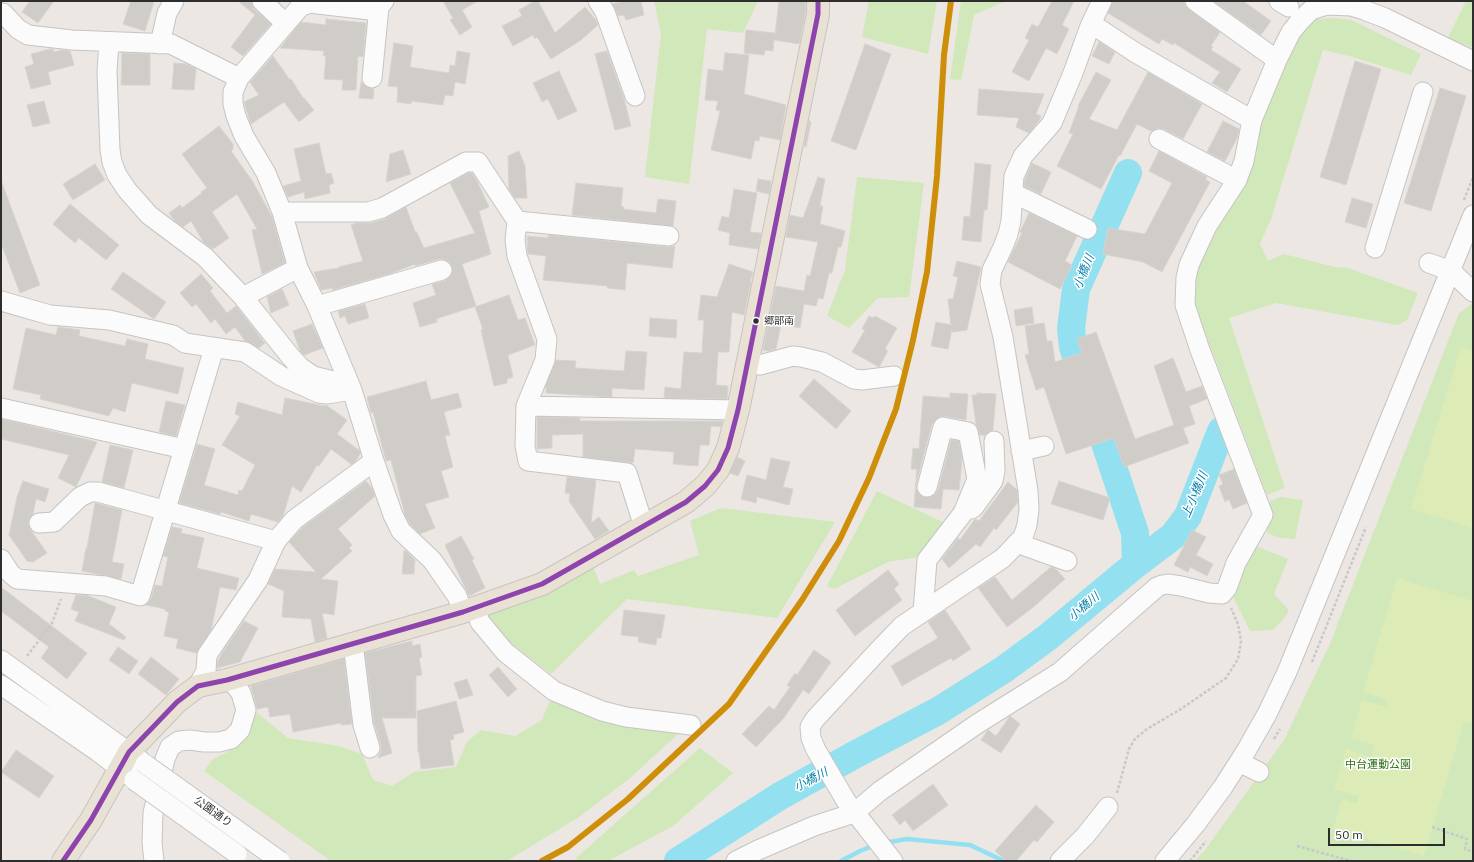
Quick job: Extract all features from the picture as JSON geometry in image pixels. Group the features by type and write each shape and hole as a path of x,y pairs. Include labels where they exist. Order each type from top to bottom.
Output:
{"main road":[{"path":"63,861 177,702 198,686 226,680 469,610 542,584 686,502 705,486 718,470 728,448 738,410 816,22 818,1"}],"street":[{"path":"160,44 167,13 174,1"},
{"path":"262,1 285,24"},
{"path":"598,1 605,12 635,96"},
{"path":"890,858 850,807 816,750 811,738 810,727 815,719 897,631 1003,558 1023,536 1027,525 1029,510 1028,491 1003,337 990,284 992,270 1003,247 1011,221 1014,176 1018,165 1023,156 1052,123 1073,73 1090,26 1102,1"},
{"path":"1195,1 1278,60"},
{"path":"382,4 370,10 309,3 300,7 239,78 233,92 233,104 244,136 266,173 282,212 298,268 317,306 352,390 374,461 393,515 401,531 432,560 457,596 505,652 554,691 602,711 626,717 691,725"},
{"path":"372,78 382,4"},
{"path":"736,861 814,826 880,791 977,724 1060,672 1157,587 1168,584 1209,593 1222,594 1227,588 1236,563 1263,515 1200,350 1185,305 1186,278 1189,265 1207,226 1237,180 1244,161 1252,120 1291,32 1311,10 1327,5 1366,5 1385,18 1473,61"},
{"path":"2,13 18,29 28,35 109,43 171,44 239,78"},
{"path":"1090,26 1098,28 1136,53 1252,120"},
{"path":"109,43 107,71 110,150 117,176 149,215 204,257 243,297 300,367 313,376 337,382 352,390"},
{"path":"1375,248 1423,92"},
{"path":"1159,139 1237,180"},
{"path":"282,212 368,212 382,208 466,162 478,162 517,221 515,240 517,256 547,339 545,360 526,406 525,446 528,461 627,473 644,526"},
{"path":"1013,193 1087,229"},
{"path":"1165,861 1196,825 1223,787 1267,714 1305,630 1473,215"},
{"path":"517,221 669,236"},
{"path":"1429,263 1451,271 1473,292"},
{"path":"243,297 298,268"},
{"path":"317,306 442,270"},
{"path":"1,300 50,315 109,320 173,335 185,343 245,352 281,376 319,393 327,394 352,390"},
{"path":"1,559 10,573 17,579 106,586 140,596 214,348"},
{"path":"747,363 760,365 793,356 822,362 854,380 894,376"},
{"path":"526,406 738,410"},
{"path":"1,408 184,449"},
{"path":"923,612 927,560 963,512 977,479 968,432 943,427 927,487"},
{"path":"963,512 974,507 993,481 995,471 994,442"},
{"path":"1021,451 1044,446"},
{"path":"198,686 206,671 207,655 258,580 276,541 294,520 374,461"},
{"path":"38,523 54,522 80,497 90,492 98,492 276,541"},
{"path":"1017,543 1067,561"},
{"path":"353,643 363,724 370,748"},
{"name":"公園通り","path":"1,660 247,861"},
{"path":"154,861 152,842 153,813 165,759 170,748 179,741 190,740 219,742 231,739 240,730 246,710 241,693 234,684 226,680"},
{"name":"公園通り","path":"1,686 132,766 280,861"},
{"path":"1239,762 1259,772"},
{"path":"1060,861 1086,836 1108,807"}],"path":[{"path":"27,656 52,623 66,583"},
{"path":"1108,807 1116,795 1129,749 1135,739 1147,728 1181,709 1226,678 1238,659 1241,641 1238,624 1222,594"},
{"path":"1432,827 1468,839 1465,849 1473,852"},
{"path":"1297,846 1350,861"}],"green space":[{"path":"654,1 758,1 743,33 707,29 689,184 645,177 661,34"},
{"path":"869,1 937,1 928,54 862,37"},
{"path":"961,1 1006,1 974,15 961,80 950,79"},
{"path":"1466,1 1473,1 1473,48 1448,38"},
{"path":"1334,18 1351,20 1421,54 1411,75 1349,56 1323,50 1271,219 1260,244 1268,261 1284,254 1335,267 1348,268 1418,293 1407,320 1398,325 1276,303 1229,318 1285,488 1267,495 1195,306 1191,280 1295,36 1315,19"},
{"path":"857,177 924,183 909,297 878,298 849,328 827,316 845,270"},
{"name":"中台運動公園","path":"1472,304 1473,861 1195,861 1205,850 1284,740 1329,646 1459,313"},
{"path":"1461,347 1473,351 1473,528 1411,509"},
{"path":"877,491 945,523 924,556 888,562 834,589 827,586"},
{"path":"1280,497 1303,500 1295,539 1280,538 1267,533 1270,501"},
{"path":"721,508 835,522 777,618 627,599 551,674 494,630 488,615 539,597 593,566 600,584 634,570 638,576 699,555 690,521"},
{"path":"1253,545 1288,559 1274,594 1289,610 1286,616 1273,630 1250,631 1232,595"},
{"path":"1397,578 1473,601 1473,723 1464,721 1424,856 1333,829 1342,799 1357,804 1359,796 1334,789 1346,749 1371,757 1375,745 1351,738 1362,700 1386,707 1388,700 1363,692"},
{"path":"558,701 625,725 678,734 630,778 579,817 507,861 331,861 204,771 213,759 239,746 255,711 288,738 339,746 362,754 373,780 392,786 414,772 456,767 467,742 481,730 515,736 542,720 549,702"},
{"path":"700,748 733,773 673,826 608,861 578,861 576,858"}],"building":[{"path":"30,1 54,1 38,23 22,12"},
{"path":"131,1 154,1 145,31 123,24"},
{"path":"238,1 251,1 254,9 271,24 243,56 231,47 255,15"},
{"path":"443,1 478,1 462,10 472,27 460,35 450,20 453,18"},
{"path":"535,1 538,1 555,33 585,7 596,20 598,25 581,40 551,59 537,37 535,39 533,35 513,46 502,26 522,16 519,10"},
{"path":"625,1 641,1 644,15 626,20 624,15 618,16 613,4"},
{"path":"779,1 806,1 805,15 799,44 774,40 773,51 765,50 764,55 744,53 746,30 775,33 775,35"},
{"path":"1052,1 1074,1 1062,25 1069,29 1057,54 1046,48 1029,81 1012,72 1029,40 1025,38 1032,24 1038,27"},
{"path":"1113,1 1184,1 1185,6 1189,10 1220,32 1211,46 1213,47 1211,50 1241,69 1227,92 1212,83 1220,72 1174,43 1173,45 1162,39 1159,44 1108,13"},
{"path":"1243,1 1271,21 1261,35 1215,2"},
{"path":"326,19 366,23 363,57 358,56 356,90 342,90 343,80 324,79 326,56 323,56 324,51 280,48 301,22 326,25"},
{"path":"1099,42 1115,52 1109,64 1092,56"},
{"path":"394,43 413,46 410,67 449,73 450,65 455,66 457,51 470,53 465,84 455,82 453,96 445,95 443,105 411,101 411,104 397,102 398,87 388,86"},
{"path":"865,44 891,54 856,150 831,141"},
{"path":"53,49 54,52 62,50 70,51 74,65 48,72 51,84 31,89 25,67 34,64 31,54"},
{"path":"607,51 624,99 631,126 615,130 595,54"},
{"path":"122,53 150,54 150,85 121,85"},
{"path":"725,53 749,55 744,94 786,105 780,140 760,136 759,141 755,140 751,159 711,150 720,111 716,110 718,101 705,100 708,69 723,71"},
{"path":"273,56 290,80 291,79 303,98 314,110 299,122 284,102 251,124 244,102 259,95 250,82"},
{"path":"1355,61 1381,69 1346,185 1320,177"},
{"path":"174,63 186,64 196,69 194,90 172,89"},
{"path":"559,71 577,111 558,120 548,99 542,102 533,83"},
{"path":"1096,72 1111,80 1089,119 1117,130 1148,72 1202,104 1183,139 1164,129 1158,128 1151,131 1137,124 1101,189 1057,166 1073,134 1069,133 1078,106"},
{"path":"361,82 366,87 374,89 373,99 359,98"},
{"path":"1440,88 1466,96 1431,211 1404,203"},
{"path":"979,89 1044,94 1036,114 1041,116 1029,133 1016,127 1019,118 977,115"},
{"path":"44,101 50,123 33,127 27,105"},
{"path":"809,121 811,122 806,147 804,146"},
{"path":"1223,121 1239,129 1237,138 1225,161 1207,152"},
{"path":"219,126 233,144 233,149 231,151 253,182 272,217 285,263 262,274 252,230 257,229 237,194 212,212 229,238 213,249 204,243 191,221 183,227 175,221 169,213 180,205 182,208 207,188 182,154"},
{"path":"319,143 326,174 331,173 334,183 329,185 330,193 305,199 304,192 288,197 283,186 301,181 294,149"},
{"path":"403,150 411,174 386,182 390,154"},
{"path":"519,151 525,166 527,198 515,198 509,189 508,156"},
{"path":"1159,151 1207,177 1206,180 1210,182 1162,272 1143,262 1103,254 1108,228 1145,234 1172,183 1149,171"},
{"path":"975,163 991,165 987,210 984,210 981,242 962,240 964,216 970,217"},
{"path":"1032,163 1051,172 1041,194 1024,186 1025,179"},
{"path":"95,164 105,180 73,200 63,184"},
{"path":"469,173 472,173 477,181 489,207 479,211 491,254 462,264 476,306 436,319 437,322 420,327 413,303 436,295 432,284 445,281 450,277 453,272 452,267 449,262 444,259 415,266 415,264 392,273 333,290 332,288 321,290 314,272 339,268 363,261 351,225 357,223 371,223 385,219 406,207 415,232 416,231 424,248 475,233 450,183"},
{"path":"818,177 825,179 820,206 823,206 820,224 845,231 841,247 838,247 832,273 829,273 823,299 818,298 816,306 804,304 800,328 781,324 776,349 768,351 763,350 776,286 804,291 807,275 810,276 818,242 786,237 790,215 803,218"},
{"path":"758,179 771,181 769,194 756,191"},
{"path":"2,183 40,285 20,293 1,243"},
{"path":"576,183 623,188 621,206 624,207 623,209 656,213 658,199 676,201 673,226 572,215"},
{"path":"734,189 757,193 750,232 761,233 758,249 729,245 730,233 718,230 722,216 729,218"},
{"path":"1352,198 1373,204 1366,228 1345,222"},
{"path":"70,204 119,245 106,260 79,238 75,243 53,224"},
{"path":"1029,213 1077,236 1065,261 1072,265 1060,289 1008,262 1022,233 1020,232"},
{"path":"548,235 668,247 675,246 672,268 627,263 625,290 607,288 607,286 543,280 546,256 528,254 527,236 548,238"},
{"path":"957,261 981,267 967,330 952,332 952,329 948,349 931,346 936,322 951,325 948,299 953,299 958,277 953,276"},
{"path":"729,264 753,272 744,315 732,312 729,352 718,352 716,385 728,386 727,399 664,398 665,387 681,389 684,352 702,353 704,320 698,320 701,295 717,297"},
{"path":"123,272 166,302 154,319 111,289"},
{"path":"201,274 213,288 210,291 227,313 236,306 265,343 259,348 245,341 235,327 226,334 215,319 211,323 196,304 192,307 180,293"},
{"path":"282,289 289,305 271,313 267,297"},
{"path":"509,295 518,320 525,318 535,345 508,355 513,377 507,379 507,383 494,386 481,330 483,329 475,307"},
{"path":"365,304 369,318 348,324 345,316 340,318 338,311"},
{"path":"1032,307 1034,323 1016,326 1014,310"},
{"path":"869,316 873,318 875,316 897,328 885,349 888,351 879,367 852,352 865,330 862,329"},
{"path":"650,318 677,320 676,338 649,336"},
{"path":"1044,323 1047,341 1052,341 1055,362 1082,353 1077,339 1096,332 1135,439 1174,425 1154,366 1173,358 1186,392 1202,386 1207,399 1189,406 1195,424 1183,428 1189,443 1124,467 1114,438 1066,454 1044,387 1036,390 1025,355 1029,354 1025,326"},
{"path":"312,324 323,348 304,355 300,351 293,331"},
{"path":"58,327 80,330 79,336 125,346 127,339 148,344 145,359 184,368 178,394 132,383 125,412 113,408 109,416 40,399 41,395 13,389 26,328 56,335"},
{"path":"626,351 647,352 644,390 612,388 612,397 546,393 546,385 556,360 576,361 575,368 624,371"},
{"path":"814,379 851,411 836,429 799,396"},
{"path":"426,381 431,400 458,393 462,407 444,412 450,435 445,436 453,467 441,471 449,497 425,504 435,528 420,534 410,524 405,515 391,460 386,461 373,412 371,413 367,397"},
{"path":"950,393 968,394 966,420 945,416 939,417 932,424 916,489 919,494 924,497 930,497 938,490 951,440 959,441 962,459 959,490 943,489 941,509 914,507 917,469 911,469 913,448 919,449 923,396 950,398"},
{"path":"977,393 996,394 993,430 985,435 980,435 976,424 972,395 977,395"},
{"path":"285,398 324,406 326,405 347,420 337,434 360,451 360,454 355,462 351,464 331,449 319,466 317,465 301,492 292,486 283,516 278,522 251,514 249,521 221,512 220,514 179,503 197,444 215,449 204,485 238,495 239,490 242,491 255,465 222,445 240,416 235,414 238,402 282,415"},
{"path":"166,401 185,405 176,436 159,432"},
{"path":"537,417 580,418 580,421 722,421 721,427 711,426 709,445 700,445 698,466 673,464 674,452 636,449 633,463 583,457 583,434 552,435 552,448 537,449"},
{"path":"1,419 97,442 76,487 58,478 69,455 1,439"},
{"path":"110,445 133,450 124,488 102,482"},
{"path":"737,457 745,461 738,476 730,473"},
{"path":"771,458 790,462 783,487 793,489 789,505 757,497 756,503 741,499 747,475 766,480"},
{"path":"1234,469 1247,503 1233,509 1229,499 1225,502 1219,486 1223,484 1219,475"},
{"path":"567,477 596,480 591,523 599,517 609,531 595,539 569,501 570,494 565,493"},
{"path":"23,481 49,489 45,502 36,499 33,514 29,519 28,524 30,529 47,553 33,562 27,561 9,535 17,497"},
{"path":"366,481 372,488 375,496 338,529 352,545 349,548 352,551 321,579 338,581 334,615 322,613 327,638 315,642 311,619 282,617 284,591 268,584 275,569 316,572 289,542 302,528"},
{"path":"1059,481 1110,498 1103,520 1051,504"},
{"path":"1008,482 1017,490 1018,502 996,530 994,528 980,547 976,544 949,568 942,559 958,538 960,540 975,519 979,521"},
{"path":"95,503 122,510 112,562 124,564 121,579 82,571"},
{"path":"172,527 182,529 181,533 204,538 197,568 239,578 236,590 220,587 211,630 196,653 176,648 178,639 164,636 169,612 165,611 165,609 146,605 151,599 155,585 162,586 168,557 163,556"},
{"path":"1192,530 1206,537 1196,555 1213,564 1207,576 1190,567 1188,572 1174,565"},
{"path":"461,536 474,559 472,560 485,588 469,596 445,545"},
{"path":"404,551 406,551 415,560 414,574 402,574"},
{"path":"1051,567 1056,569 1065,579 1031,609 1007,627 978,588 995,577 1012,600"},
{"path":"888,570 899,584 894,589 902,600 855,636 836,610"},
{"path":"1,587 87,653 67,679 41,658 49,647 1,611"},
{"path":"76,595 86,595 116,607 109,624 126,637 124,640 75,621 79,612 71,609"},
{"path":"624,610 665,615 661,638 657,638 656,645 638,642 639,637 621,635"},
{"path":"945,610 971,649 953,661 951,658 902,686 891,666 938,638 928,622"},
{"path":"244,621 258,628 240,662 217,668 218,661 222,653"},
{"path":"412,641 412,646 420,644 422,657 419,658 422,675 416,676 416,718 382,718 392,753 378,758 381,751 381,745 374,723 365,653"},
{"path":"118,647 138,661 129,674 109,660"},
{"path":"814,650 831,662 809,694 803,690 783,719 756,747 742,734 769,706 774,710 790,687 787,685 795,673 797,675"},
{"path":"151,657 179,679 166,695 138,674"},
{"path":"344,659 352,724 341,725 341,723 293,732 290,714 270,717 268,707 257,709 251,686"},
{"path":"498,667 517,689 508,697 489,675"},
{"path":"467,679 473,695 459,699 454,683"},
{"path":"456,701 464,732 453,735 454,739 450,740 454,765 421,769 418,752 417,711"},
{"path":"1010,716 1020,724 1001,753 981,740 988,730 996,736"},
{"path":"16,750 54,776 39,798 1,772"},
{"path":"933,784 948,805 913,831 905,820 900,825 892,815"},
{"path":"1036,805 1054,822 1037,842 1034,840 1016,861 1007,861 995,851"}],"waterway":[{"name":"小橋川","path":"1128,173 1076,289 1071,329 1073,347 1135,533 1136,564"},
{"name":"小橋川","path":"678,861 780,796 938,711 1003,670 1048,637 1136,564 1173,536 1188,516 1221,431"},
{"path":"884,843 907,839 970,845 1004,861"},
{"path":"841,861 875,845"}],"transit line":[{"path":"63,861 91,820 129,752 177,702 198,686 227,680 463,612 542,584 686,502 705,486 718,470 728,448 738,410 818,14 818,1"},
{"path":"542,861 568,847 628,799 729,704 802,600 839,541 869,478 896,409 913,340 927,272 937,176 944,55 951,1"}],"place":[{"name":"郷部南","path":"756,321"}],"water label":[{"name":"上小橋川","path":"1195,495"}]}
